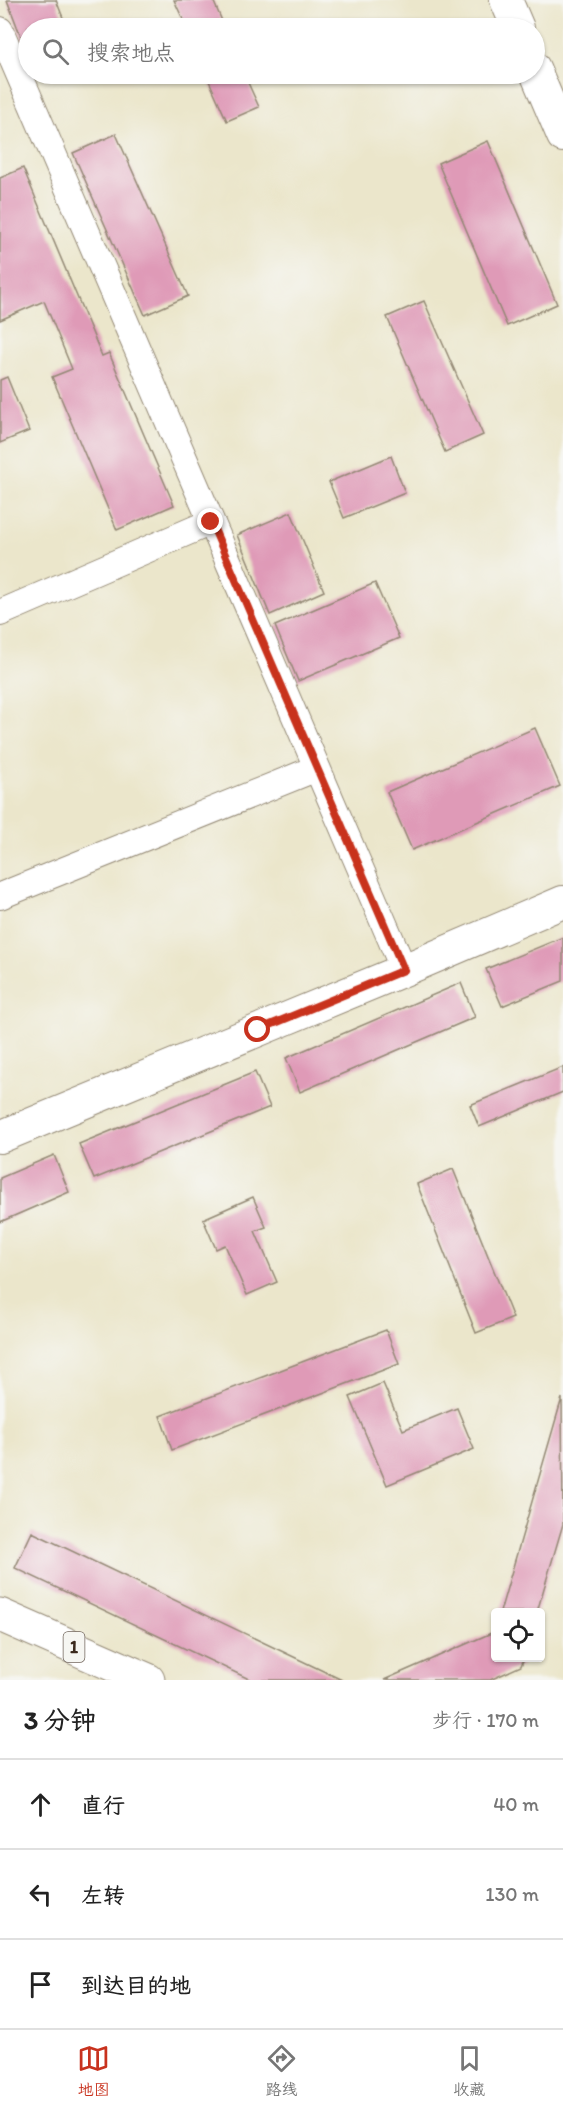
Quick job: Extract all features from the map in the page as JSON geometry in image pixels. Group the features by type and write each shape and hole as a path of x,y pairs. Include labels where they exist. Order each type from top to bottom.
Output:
{"main road":[{"name":"1","path":"0,1615 148,1680"}],"street":[{"path":"506,0 514,18"},
{"path":"0,30 18,72"},
{"path":"23,84 404,970"},
{"path":"541,84 563,136"},
{"path":"0,613 211,522"},
{"path":"0,896 317,768"},
{"path":"0,1137 563,902"}],"building":[{"path":"7,0 56,0 63,18 18,18 18,29"},
{"path":"174,0 213,0 221,18 182,18"},
{"path":"210,84 249,84 259,107 227,121"},
{"path":"116,134 188,296 145,315 73,153"},
{"path":"488,141 557,304 507,326 438,163"},
{"path":"23,168 102,356 109,353 174,505 117,530 52,377 72,369 44,301 0,320 0,178"},
{"path":"424,301 483,435 445,452 387,317"},
{"path":"7,377 29,431 0,443 0,380"},
{"path":"391,456 405,493 344,518 329,482"},
{"path":"291,512 324,591 270,615 237,535"},
{"path":"375,583 399,638 298,681 275,626"},
{"path":"535,728 560,786 412,850 387,792"},
{"path":"563,937 563,981 502,1006 486,969"},
{"path":"461,983 475,1017 300,1092 286,1058"},
{"path":"563,1067 563,1092 479,1127 470,1105"},
{"path":"255,1072 270,1107 94,1179 79,1144"},
{"path":"54,1155 69,1192 0,1222 0,1178"},
{"path":"453,1169 513,1318 476,1333 417,1184"},
{"path":"253,1197 266,1227 255,1231 277,1282 247,1295 225,1245 216,1249 203,1219"},
{"path":"386,1330 399,1364 172,1450 160,1416"},
{"path":"383,1383 403,1430 457,1408 474,1449 387,1485 350,1397"},
{"path":"562,1398 563,1524 538,1608 501,1608"},
{"path":"32,1532 342,1680 251,1680 15,1568"},
{"path":"491,1633 491,1662 522,1662 521,1666 490,1680 384,1680"}],"route":[{"path":"211,522 404,970 258,1030"}]}
